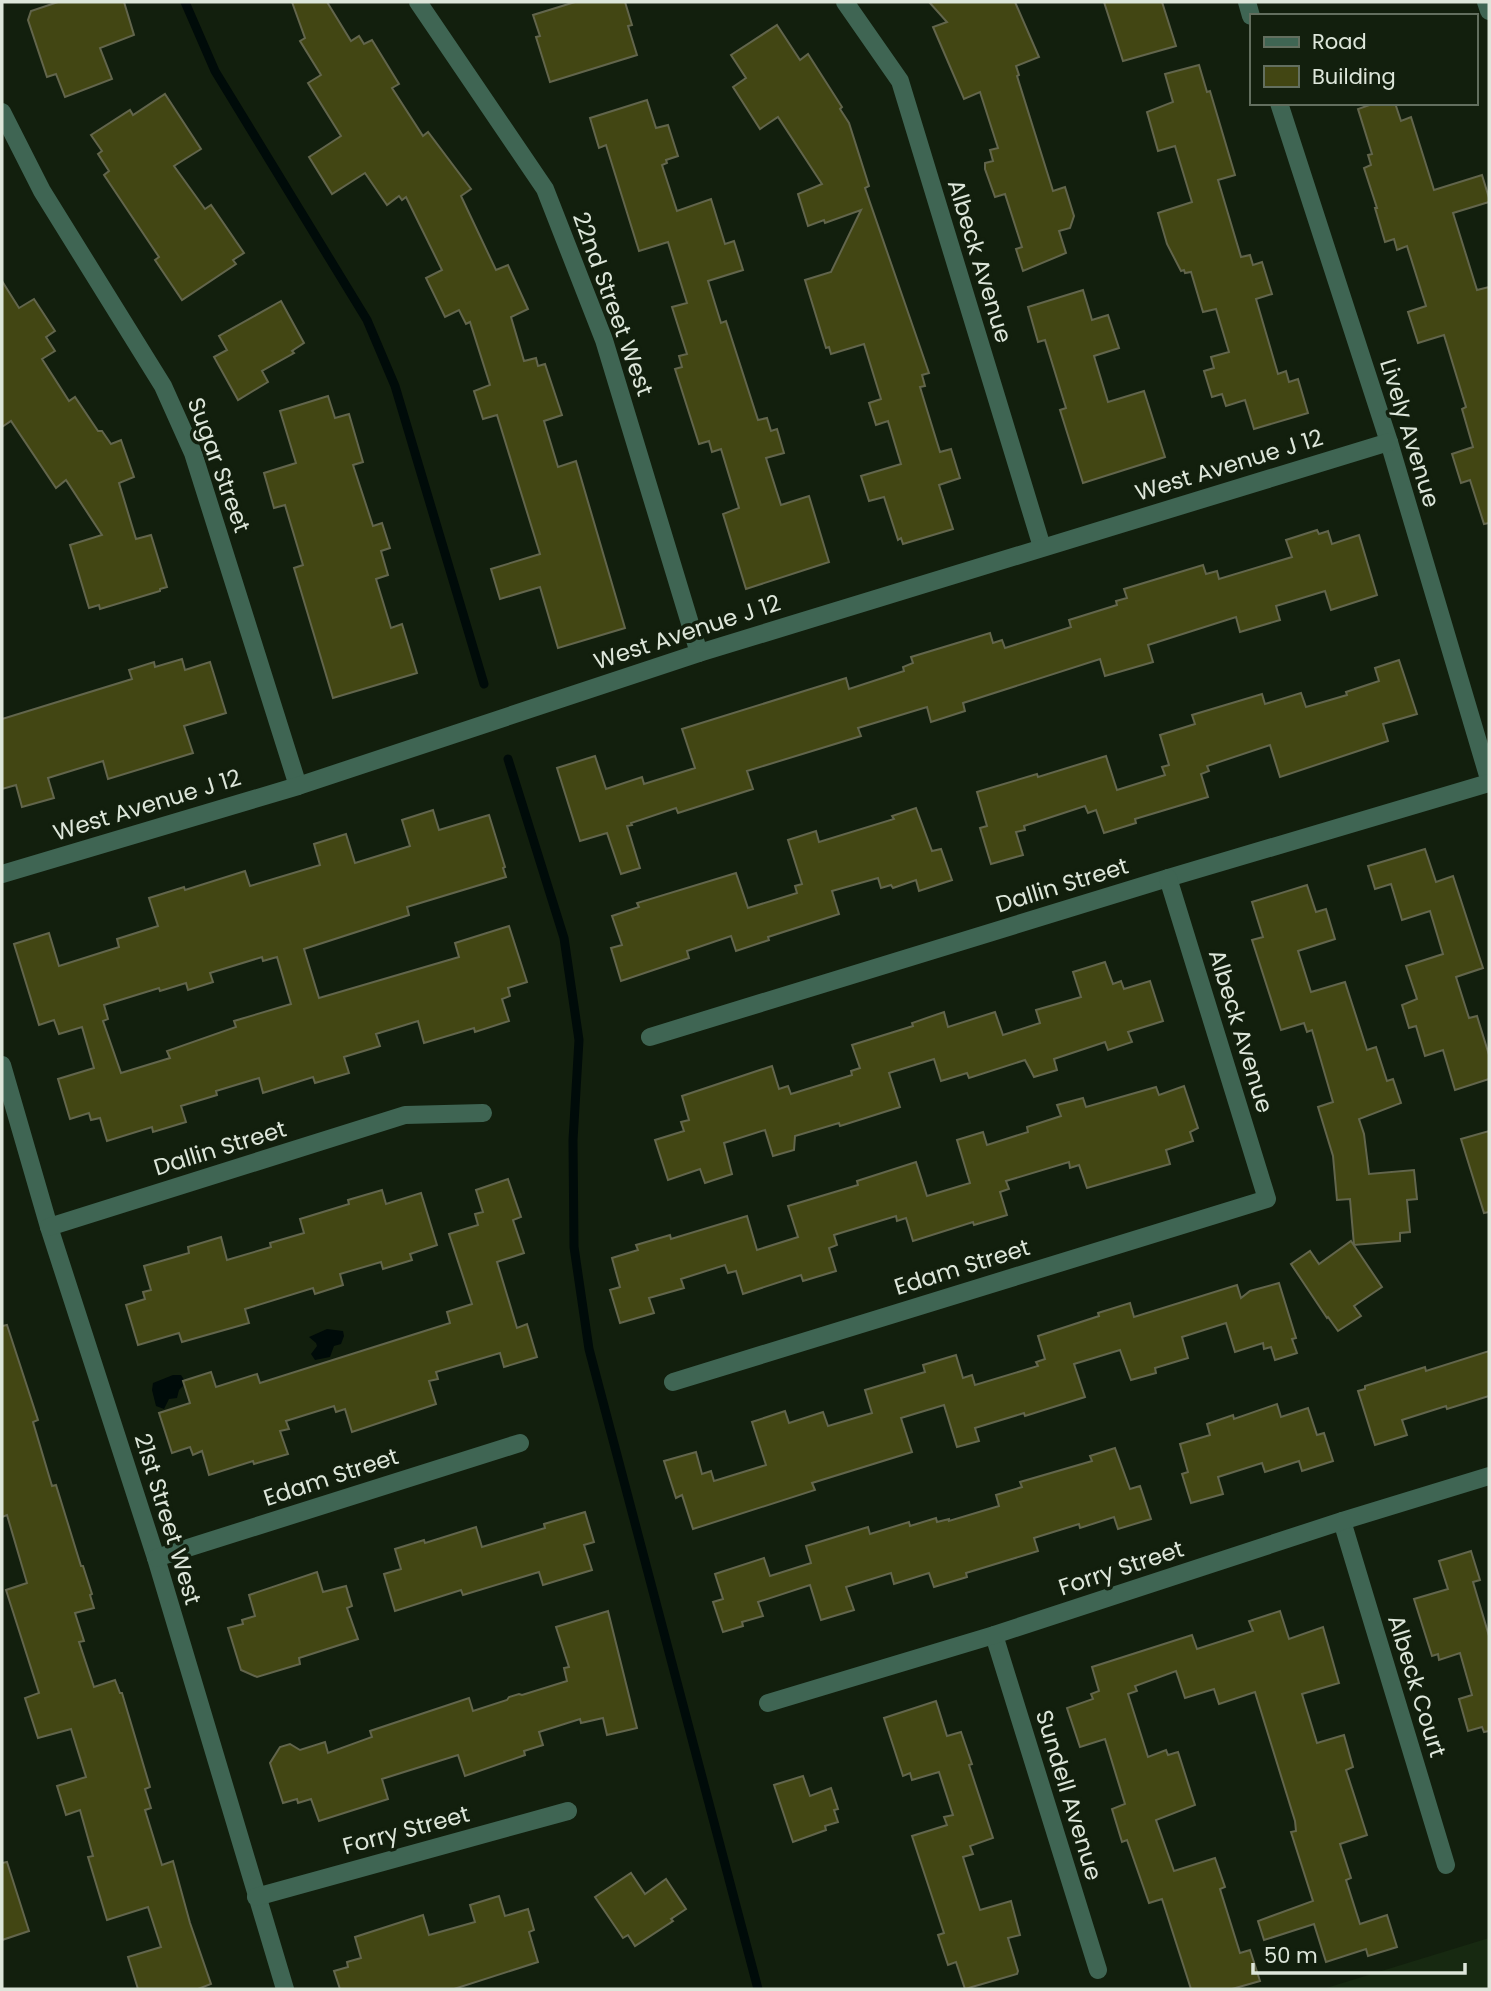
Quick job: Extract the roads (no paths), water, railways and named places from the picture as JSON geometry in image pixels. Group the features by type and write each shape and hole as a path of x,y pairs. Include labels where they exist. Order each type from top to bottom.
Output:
{"street":[{"name":"22nd Street West","path":"418,2 545,189 604,340 699,653"},
{"name":"Albeck Avenue","path":"845,2 900,81 1042,547"},
{"path":"1486,2 1489,11"},
{"name":"Lively Avenue","path":"1280,105 1389,442 1489,781"},
{"name":"Sugar Street","path":"2,112 42,191 163,386 193,453 298,786"},
{"name":"West Avenue J 12","path":"2,874 298,786 699,653 1389,442"},
{"name":"Dallin Street","path":"650,1037 1489,781"},
{"name":"Albeck Avenue","path":"1168,878 1267,1199"},
{"name":"21st Street West","path":"2,1065 49,1227 156,1558 285,1989"},
{"name":"Dallin Street","path":"49,1227 405,1115 483,1113"},
{"name":"Edam Street","path":"673,1382 1267,1199"},
{"name":"Edam Street","path":"156,1558 520,1443"},
{"name":"Forry Street","path":"768,1703 994,1635 1342,1521 1489,1476"},
{"name":"Albeck Court","path":"1342,1521 1446,1865"},
{"name":"Sundell Avenue","path":"994,1635 1098,1970"},
{"name":"Forry Street","path":"257,1897 568,1811"}],"waterway":[{"path":"185,2 215,71 367,320 395,386 484,684"},
{"path":"508,759 564,938 579,1040 573,1140 574,1247 589,1349 758,1989"}]}
